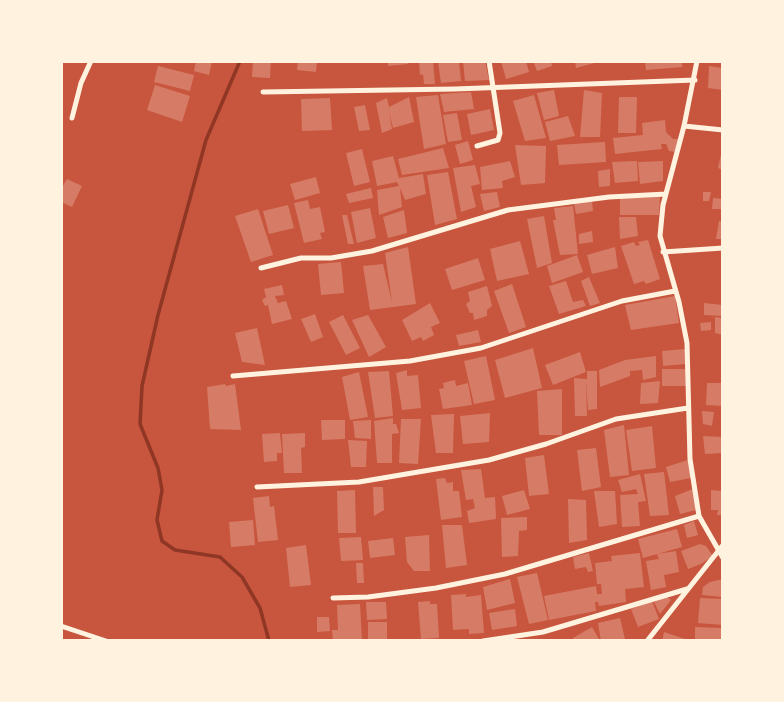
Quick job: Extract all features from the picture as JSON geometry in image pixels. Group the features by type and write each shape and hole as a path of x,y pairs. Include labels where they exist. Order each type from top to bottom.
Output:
{"street":[{"path":"72,118 81,83 91,61"},
{"path":"477,146 498,140 500,133 489,61"},
{"path":"697,61 695,80 666,194 660,236 687,343 690,458 699,516 723,558"},
{"path":"263,92 695,80"},
{"path":"684,127 723,130"},
{"path":"261,268 300,258 331,258 372,251 520,208 608,197 666,194"},
{"path":"663,252 723,248"},
{"path":"233,376 410,361 481,348 622,301 675,291"},
{"path":"257,487 359,482 428,471 501,457 616,419 688,408"},
{"path":"333,598 368,597 436,588 505,574 699,516"},
{"path":"647,641 723,545"},
{"path":"483,641 543,632 687,589"},
{"path":"61,626 106,641"}],"building":[{"path":"196,61 212,61 209,75 194,71"},
{"path":"253,61 271,61 270,78 252,77"},
{"path":"298,61 317,61 316,72 297,70"},
{"path":"388,61 408,61 408,64 388,66"},
{"path":"419,61 433,61 435,84 424,84"},
{"path":"438,61 459,61 461,81 441,83"},
{"path":"463,61 485,61 489,80 465,81"},
{"path":"501,61 526,61 529,72 506,79"},
{"path":"533,61 551,61 552,66 537,71"},
{"path":"575,61 598,61 598,62 576,68"},
{"path":"645,61 682,61 682,67 646,70"},
{"path":"158,66 194,75 190,91 154,82"},
{"path":"709,66 723,68 723,90 708,88"},
{"path":"155,85 190,96 182,122 147,110"},
{"path":"554,90 559,116 544,120 537,93"},
{"path":"584,90 602,93 600,137 580,137"},
{"path":"471,92 474,109 444,112 440,94"},
{"path":"438,95 446,144 424,149 416,97"},
{"path":"534,95 546,138 525,141 513,101"},
{"path":"409,97 414,122 393,128 389,111 392,129 382,133 376,103 387,98 389,107"},
{"path":"619,97 637,97 636,133 618,133"},
{"path":"330,98 332,130 302,131 301,99"},
{"path":"365,105 370,130 359,131 354,107"},
{"path":"490,109 494,130 471,135 467,114"},
{"path":"457,113 462,140 448,142 443,115"},
{"path":"568,116 575,136 550,141 545,122"},
{"path":"665,120 666,132 673,139 679,139 676,152 669,151 666,144 661,144 662,149 615,154 613,138 643,135 642,123"},
{"path":"468,141 473,160 460,164 455,145"},
{"path":"605,142 606,162 559,165 557,145"},
{"path":"515,145 546,146 545,183 521,185"},
{"path":"443,148 449,168 402,175 398,159"},
{"path":"362,149 370,182 354,186 346,153"},
{"path":"723,150 723,170 718,168"},
{"path":"393,156 399,178 423,174 426,194 405,200 400,188 402,207 379,215 377,190 399,186 397,182 377,186 372,161"},
{"path":"510,161 515,177 502,181 503,188 482,190 480,167"},
{"path":"637,161 638,181 615,183 612,162"},
{"path":"663,161 663,181 640,184 638,162"},
{"path":"475,165 480,184 471,186 476,207 461,212 453,168"},
{"path":"610,169 610,186 599,187 598,171"},
{"path":"448,172 457,219 435,225 427,175"},
{"path":"316,177 320,193 295,200 290,184"},
{"path":"67,179 82,186 72,207 61,202 61,189"},
{"path":"371,188 373,198 349,203 346,194"},
{"path":"497,192 500,207 484,211 480,194"},
{"path":"703,192 711,192 709,201 703,201"},
{"path":"660,197 659,215 620,215 620,198"},
{"path":"713,198 723,199 723,209 712,209"},
{"path":"308,200 310,209 320,207 325,232 320,233 322,239 304,243 294,203"},
{"path":"592,201 593,211 576,214 574,203"},
{"path":"288,205 294,228 269,234 263,211"},
{"path":"573,206 578,254 560,255 553,220 556,220 554,208"},
{"path":"370,208 376,238 357,243 351,212"},
{"path":"258,209 273,255 251,262 235,216"},
{"path":"404,210 407,233 388,238 383,217"},
{"path":"342,215 347,215 354,244 348,244"},
{"path":"544,216 552,263 537,268 527,219"},
{"path":"619,217 636,217 638,236 620,239"},
{"path":"719,221 723,222 723,239 716,239"},
{"path":"592,231 593,242 579,244 579,234"},
{"path":"648,240 660,279 646,284 644,281 634,284 621,246 634,242 636,246 640,245 638,242"},
{"path":"520,241 529,274 497,281 490,249"},
{"path":"408,247 416,304 370,310 363,266 383,264 392,302 385,253"},
{"path":"615,247 618,268 592,274 587,255"},
{"path":"577,255 583,272 552,283 547,266"},
{"path":"478,258 485,280 452,290 445,269"},
{"path":"341,262 344,293 321,295 318,264"},
{"path":"589,277 600,303 590,306 581,281"},
{"path":"566,281 573,302 583,300 586,306 559,314 549,286"},
{"path":"512,284 526,327 509,333 494,291"},
{"path":"282,285 284,295 275,296 278,303 286,301 292,319 272,324 268,305 265,306 262,300 266,297 264,289"},
{"path":"487,286 492,306 487,310 487,316 474,320 473,313 470,313 466,304 470,301 468,292"},
{"path":"675,296 679,323 631,330 625,305"},
{"path":"430,303 440,323 431,327 434,335 423,341 421,337 412,341 402,320"},
{"path":"704,303 723,305 723,316 704,315"},
{"path":"315,314 323,337 311,342 301,319"},
{"path":"343,315 360,348 346,355 329,322"},
{"path":"368,315 386,347 369,357 352,320"},
{"path":"715,317 723,318 723,335 715,333"},
{"path":"711,322 711,330 701,331 700,323"},
{"path":"257,328 265,365 242,362 235,333"},
{"path":"478,330 481,342 459,346 456,335"},
{"path":"533,348 542,388 505,398 495,360"},
{"path":"685,349 686,364 663,366 662,351"},
{"path":"580,352 586,372 553,385 545,365"},
{"path":"486,356 495,400 474,404 464,361"},
{"path":"656,356 656,377 643,380 642,370 630,371 630,376 600,387 599,370 625,360"},
{"path":"662,369 686,369 686,386 662,386"},
{"path":"407,370 407,376 418,375 421,408 402,410 396,373"},
{"path":"389,371 393,416 375,418 368,372"},
{"path":"587,371 597,371 597,409 588,410 586,381 587,416 575,416 574,378 587,379"},
{"path":"359,372 368,417 350,420 342,377"},
{"path":"455,380 456,386 468,383 472,405 443,409 439,389 444,388 443,383"},
{"path":"660,381 658,403 640,404 641,383"},
{"path":"707,383 723,383 723,406 706,405"},
{"path":"235,384 241,430 210,429 207,387"},
{"path":"562,389 562,435 539,435 537,391"},
{"path":"702,411 714,412 712,426 703,424"},
{"path":"490,413 489,442 463,444 460,416"},
{"path":"454,414 453,453 436,453 431,415"},
{"path":"393,418 393,424 396,424 399,433 392,434 392,463 377,463 374,421"},
{"path":"401,419 421,419 418,464 399,463"},
{"path":"321,420 345,420 345,439 322,440"},
{"path":"371,420 371,439 355,438 353,421"},
{"path":"624,425 629,475 610,477 604,430"},
{"path":"652,426 656,468 632,471 626,430"},
{"path":"280,433 282,453 277,453 277,461 264,462 262,434"},
{"path":"305,433 305,447 301,448 302,473 284,473 282,434"},
{"path":"703,436 723,437 723,453 705,454"},
{"path":"348,440 367,441 366,467 351,467"},
{"path":"596,448 601,487 582,491 577,450"},
{"path":"544,455 549,494 529,496 525,458"},
{"path":"688,460 691,478 670,482 666,467"},
{"path":"481,469 485,498 495,497 496,519 469,523 467,511 475,508 473,499 466,500 461,470"},
{"path":"664,472 669,515 650,516 644,474"},
{"path":"640,474 646,501 638,502 640,526 622,527 620,495 638,494 636,489 622,492 618,480"},
{"path":"445,478 447,483 453,482 453,491 459,491 462,517 441,520 436,479"},
{"path":"373,487 383,487 384,510 374,516"},
{"path":"693,489 696,510 680,514 675,496"},
{"path":"355,490 356,533 338,533 337,491"},
{"path":"524,490 530,509 507,515 502,496"},
{"path":"711,490 723,491 723,515 717,515 718,510 711,510"},
{"path":"594,491 615,491 617,524 599,527"},
{"path":"269,496 270,507 274,506 278,540 258,542 253,498"},
{"path":"568,499 586,500 587,540 569,543"},
{"path":"527,517 527,530 519,531 518,556 502,557 501,518"},
{"path":"253,520 255,545 231,547 229,522"},
{"path":"694,521 698,535 687,538 684,525"},
{"path":"442,525 462,525 467,565 446,568"},
{"path":"677,529 682,547 643,558 638,539"},
{"path":"429,535 430,571 414,571 407,562 405,537"},
{"path":"361,537 363,560 341,561 339,538"},
{"path":"393,538 395,555 370,558 368,541"},
{"path":"700,544 706,546 713,556 688,569 681,551"},
{"path":"306,545 311,585 290,587 286,548"},
{"path":"676,551 679,572 664,575 666,587 651,590 646,561 659,559 657,554"},
{"path":"589,553 593,571 588,572 586,567 575,569 573,557"},
{"path":"640,553 644,587 625,589 626,602 599,606 598,602 595,602 596,611 549,620 544,596 596,586 597,594 602,594 601,584 597,584 595,563 612,561 611,556"},
{"path":"356,563 363,563 364,583 357,583"},
{"path":"537,573 548,620 529,624 517,577"},
{"path":"510,579 515,603 487,610 483,587"},
{"path":"723,579 723,597 702,595 703,587"},
{"path":"466,594 466,597 481,595 484,633 469,634 469,629 453,630 451,595"},
{"path":"666,596 671,600 660,614 654,602"},
{"path":"700,598 723,599 723,625 698,623"},
{"path":"430,601 430,604 437,604 439,638 421,639 418,602"},
{"path":"652,601 659,619 638,627 631,609"},
{"path":"366,602 386,602 387,619 367,620"},
{"path":"360,604 362,641 333,641 332,630 338,630 337,605"},
{"path":"515,609 517,626 492,630 489,613"},
{"path":"317,617 329,617 330,631 317,632"},
{"path":"620,618 625,639 601,641 598,623"},
{"path":"368,622 387,622 387,640 368,640"},
{"path":"592,627 600,641 574,641 573,638"},
{"path":"695,627 722,628 722,641 695,641"},
{"path":"664,632 685,639 662,641"}],"waterway":[{"path":"240,61 206,140 158,315 142,386 140,424 158,468 162,490 157,520 162,541 175,550 220,557 242,577 260,608 269,641"}]}
